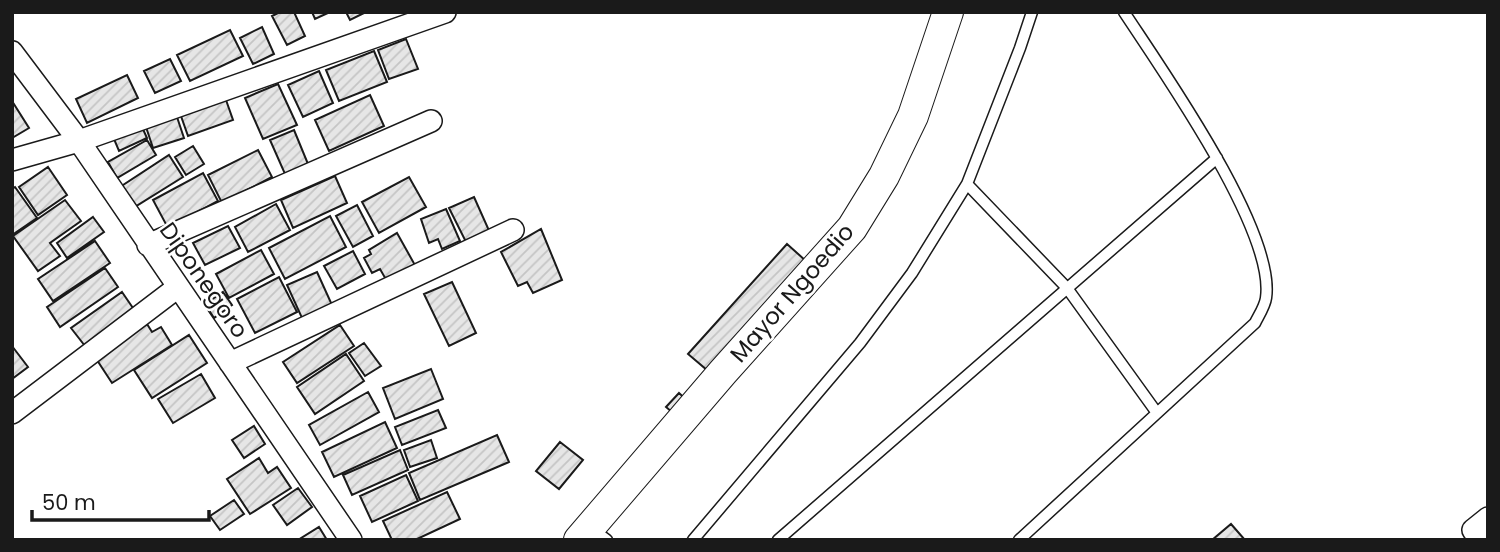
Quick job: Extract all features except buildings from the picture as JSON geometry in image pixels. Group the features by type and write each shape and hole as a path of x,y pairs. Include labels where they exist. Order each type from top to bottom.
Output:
{"street":[{"path":"12,160 79,141 446,12"},
{"name":"Mayor Ngoedio","path":"592,535 852,228 884,176 913,116 948,12"},
{"name":"Diponegoro","path":"12,52 79,141 351,540"},
{"path":"148,245 431,121"},
{"path":"230,363 513,229"},
{"path":"12,413 178,287"}],"lane":[{"path":"693,540 860,343 912,273 967,184 1032,12"},
{"path":"1019,540 1255,323 1266,299 1265,272 1260,254 1248,221 1217,158 1124,12"},
{"path":"778,540 1217,158"},
{"path":"967,184 1067,288 1157,413"}]}
